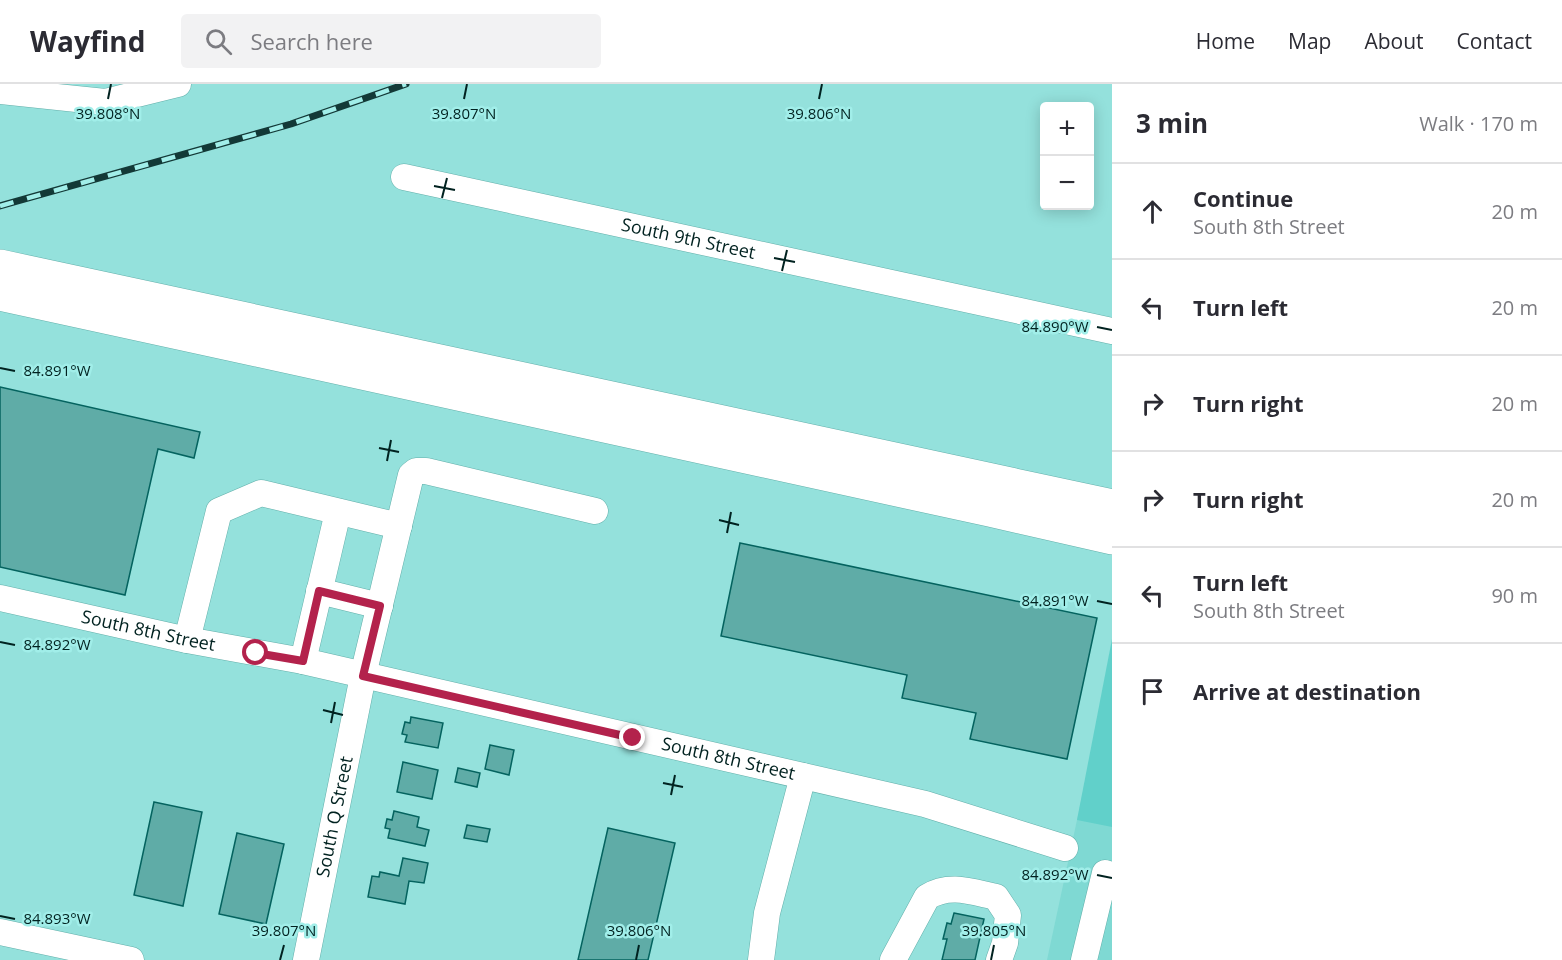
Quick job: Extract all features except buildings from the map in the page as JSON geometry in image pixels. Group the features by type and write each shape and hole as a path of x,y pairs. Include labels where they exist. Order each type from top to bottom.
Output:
{"highway":[{"path":"0,266 1112,506"},
{"path":"0,294 1112,538"}],"street":[{"path":"0,91 105,102 178,84"},
{"name":"South 9th Street","path":"404,177 1112,331"},
{"name":"South Q Street","path":"306,960 363,676 411,475 416,471 426,471 594,511"},
{"path":"187,640 219,511 261,493 399,526"},
{"path":"303,661 338,512"},
{"path":"319,591 380,606"},
{"name":"South 8th Street","path":"0,598 187,640 303,661 925,804 1065,848"},
{"path":"760,960 766,914 803,776"},
{"path":"1084,960 1105,873 1112,875"},
{"path":"893,960 927,897 936,891 955,888 996,897 1008,915 1005,943 999,960"},
{"path":"0,933 131,960"}],"shaded area":[{"path":"1112,639 1112,827 1077,820"},
{"path":"1112,653 1112,960 1047,960 1077,820"}],"railway":[{"path":"0,206 291,124 406,84"}],"route":[{"path":"256,653 303,661 319,591 380,606 363,676 633,738"}]}
